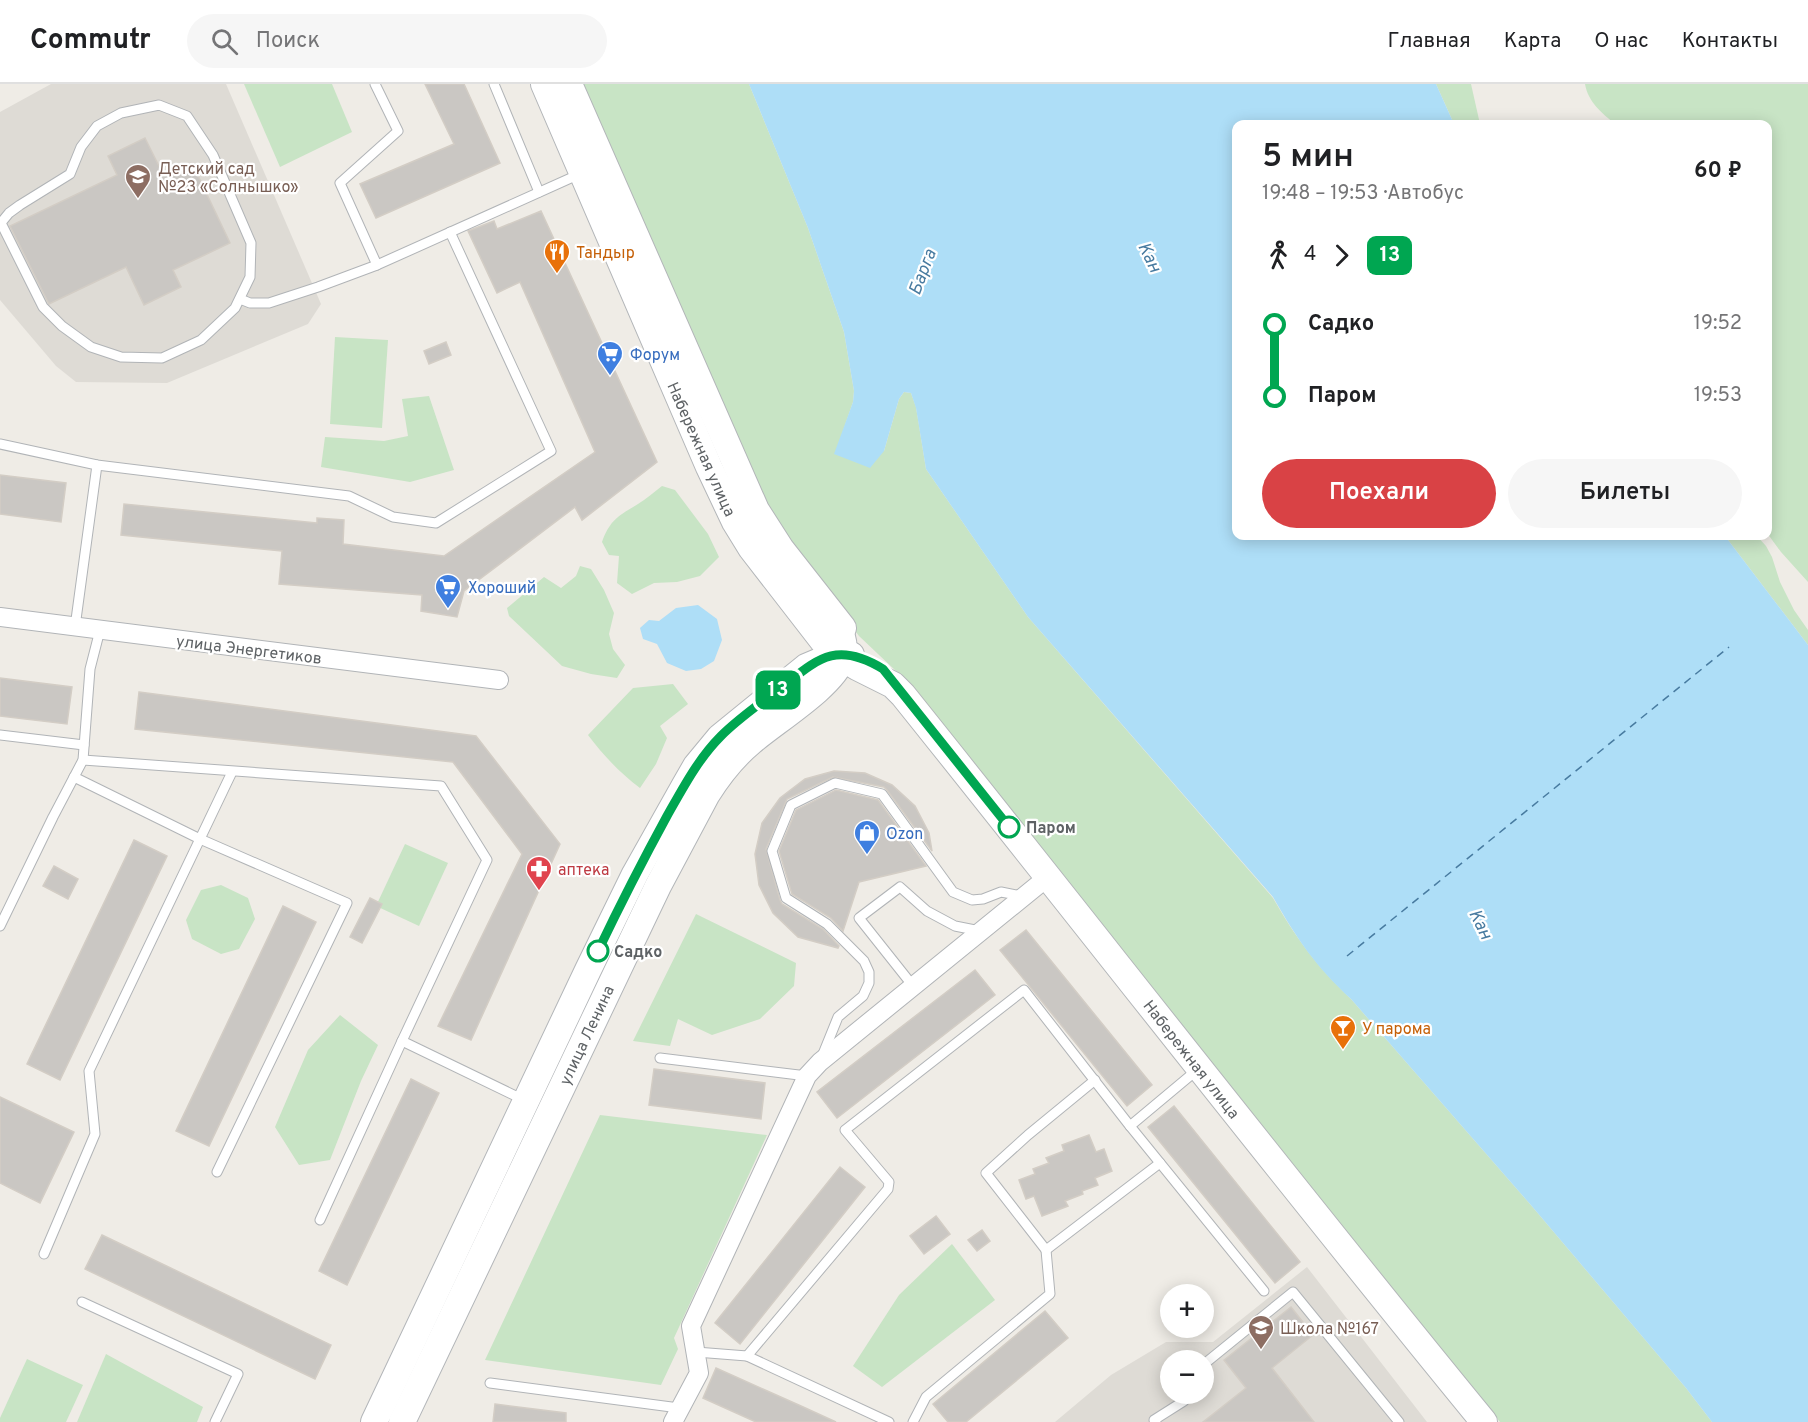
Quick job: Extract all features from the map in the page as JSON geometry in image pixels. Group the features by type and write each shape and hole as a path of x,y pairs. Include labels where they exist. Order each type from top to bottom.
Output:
{"main road":[{"name":"Набережная улица","path":"544,84 592,168 756,510 781,549 832,616 903,695 1049,876 1199,1068 1484,1422"},
{"name":"Набережная улица","path":"569,84 592,168 709,466 735,522 761,563 824,641 856,667 882,673"},
{"name":"улица Ленина","path":"785,685 796,671 802,656 804,641 796,608"},
{"path":"832,616 842,638 841,656"},
{"name":"улица Ленина","path":"374,1422 635,874 696,766 720,737 812,664 832,656 841,656 837,669 822,685 737,755 707,794 653,896 402,1422"},
{"name":"улица Ленина","path":"822,685 844,675 882,673"}],"street":[{"name":"улица Энергетиков","path":"0,617 499,680"},
{"path":"676,1415 699,1373 692,1326 807,1076 820,1062 1049,876"}],"lane":[{"path":"375,84 398,131 340,183 376,265"},
{"path":"494,84 540,192"},
{"path":"159,105 187,116 213,155 251,243 250,277 235,308 201,340 162,358 121,357 91,347 62,326 43,307 0,224 20,205 70,174 81,147 97,126 121,113 159,105"},
{"path":"240,298 250,303 269,303 376,265 592,168"},
{"path":"0,444 97,465 349,496 393,517 436,523 551,451 450,232"},
{"path":"75,627 97,465"},
{"path":"1,922 83,760 90,669 100,630"},
{"path":"0,735 84,745"},
{"path":"83,760 441,786 487,860 320,1220"},
{"path":"44,1254 95,1134 89,1071 232,772"},
{"path":"74,777 200,839 347,903 217,1172"},
{"path":"820,1062 838,1017 863,996 869,983 869,972 864,961 827,924 786,898 772,851 791,805 835,783 882,794 953,892 972,900 983,899 1001,892 1022,896"},
{"path":"913,986 859,918 900,887 927,911 955,926 980,931"},
{"path":"747,1356 888,1190 889,1182 845,1130 1024,990 1263,1292"},
{"path":"402,1041 526,1101"},
{"path":"660,1058 807,1076"},
{"path":"1130,1126 1199,1068"},
{"path":"913,1422 926,1397 1050,1294 1046,1250 986,1173 1028,1134 1095,1080"},
{"path":"1046,1250 1160,1163"},
{"path":"1214,1356 1293,1292 1400,1422"},
{"path":"82,1302 238,1374 215,1422"},
{"path":"696,1352 747,1356 889,1422"},
{"path":"490,1383 676,1415"},
{"path":"1156,1422 1154,1420 1179,1404"}],"shaded area":[{"name":"Детский сад №23 «Солнышко»","path":"51,84 226,84 321,304 308,324 167,383 76,382 56,366 0,300 0,112"},
{"name":"Школа №167","path":"1307,1267 1427,1422 1055,1422 1111,1375 1166,1342 1213,1342"}],"green space":[{"path":"244,84 332,84 352,132 280,167"},
{"path":"578,84 749,84 808,228 844,332 854,391 853,402 835,454 884,451 899,399 904,392 911,393 916,407 926,469 1028,617 1273,898 1317,964 1351,999 1530,1204 1686,1388 1712,1422 1500,1422 897,672 859,636 768,515"},
{"path":"1436,84 1471,84 1479,120 1452,120"},
{"path":"1585,84 1808,84 1808,582 1772,540 1772,120 1611,120 1592,102"},
{"path":"335,337 388,340 382,428 330,424"},
{"path":"429,396 454,470 410,482 321,467 325,437 384,441 408,436 402,399"},
{"path":"662,486 675,490 708,534 719,557 700,576 677,582 654,583 632,594 617,583 619,556 609,555 602,542 608,528 616,519"},
{"path":"1728,540 1761,540 1766,546 1794,610 1808,630 1808,645"},
{"path":"580,566 591,569 614,613 609,634 613,649 625,665 617,678 562,666 509,616 507,608 544,577 561,588 576,576"},
{"path":"673,684 688,704 660,726 667,738 656,764 640,788 612,763 588,735 633,688"},
{"path":"405,844 448,863 419,926 376,906"},
{"path":"221,885 248,898 255,919 239,949 221,954 192,939 186,920 201,890"},
{"path":"696,914 796,963 794,986 760,1019 712,1035 678,1019 670,1046 633,1041"},
{"path":"340,1015 378,1045 361,1081 330,1160 299,1165 275,1127 308,1050"},
{"path":"600,1115 767,1135 674,1338 678,1349 661,1385 485,1360"},
{"path":"952,1244 995,1300 882,1387 853,1366 899,1295"},
{"path":"106,1354 203,1407 197,1422 77,1422"},
{"path":"27,1359 83,1385 66,1422 0,1422"}],"water":[{"path":"749,84 1436,84 1452,120 1232,120 1232,540 1728,540 1808,645 1808,1422 1712,1422 1686,1388 1530,1204 1317,963 1273,897 1028,617 926,469 916,408 911,393 904,392 899,399 884,451 870,468 834,454 853,402 854,391 844,332 808,228"},
{"path":"698,605 717,619 722,640 714,661 701,669 686,671 667,663 657,644 643,639 640,628 649,620 659,621 676,608"}],"building":[{"path":"425,84 464,84 500,163 376,218 360,184 454,144"},
{"path":"145,138 164,176 192,163 230,243 173,270 181,287 144,305 126,267 49,304 10,226 117,175 108,156"},
{"path":"541,211 657,462 582,520 575,507 464,591 457,617 421,611 422,595 279,584 282,551 121,535 124,504 317,523 317,518 344,520 343,544 444,556 595,452 520,282 497,293 468,231 494,221 497,229"},
{"path":"446,342 451,355 429,364 424,351"},
{"path":"0,475 66,483 61,522 0,514"},
{"path":"0,678 72,687 67,724 0,716"},
{"path":"139,692 476,736 560,844 471,1040 438,1026 522,854 453,762 135,729"},
{"path":"834,771 865,773 892,785 915,806 929,833 932,851 884,787 833,777 787,799 766,849 780,900 782,904 823,929 839,946 838,948 798,937 773,913 759,885 755,854 762,823 780,798 805,779"},
{"path":"836,790 878,800 926,866 859,882 843,931 831,918 792,894 779,851 796,810"},
{"path":"134,840 167,856 60,1080 27,1064"},
{"path":"54,866 78,879 68,899 43,886"},
{"path":"370,898 382,904 362,943 350,937"},
{"path":"283,906 316,922 209,1146 176,1131"},
{"path":"1026,930 1152,1085 1127,1106 1000,950"},
{"path":"975,970 995,995 837,1118 817,1092"},
{"path":"654,1069 765,1083 761,1119 649,1105"},
{"path":"411,1079 439,1093 347,1285 319,1271"},
{"path":"0,1097 74,1132 40,1203 0,1183"},
{"path":"1174,1106 1300,1262 1275,1283 1148,1127"},
{"path":"1089,1135 1096,1152 1104,1149 1112,1171 1095,1178 1098,1185 1065,1201 1068,1206 1042,1216 1034,1196 1026,1199 1019,1180 1035,1174 1033,1169 1049,1163 1046,1158 1064,1151 1062,1145"},
{"path":"840,1167 865,1187 740,1344 715,1323"},
{"path":"936,1216 950,1234 924,1254 910,1236"},
{"path":"982,1230 990,1241 977,1251 968,1240"},
{"path":"102,1235 331,1345 315,1379 85,1269"},
{"path":"1291,1307 1313,1335 1272,1368 1314,1422 1203,1422 1246,1388 1224,1360"},
{"path":"1045,1311 1068,1338 966,1422 948,1422 933,1404"},
{"path":"716,1368 836,1422 756,1422 703,1398"},
{"path":"495,1404 566,1413 566,1422 493,1422"}],"ferry route":[{"path":"1347,956 1729,647"}],"bus line":[{"name":"13","path":"598,951 635,874 696,766 706,753 737,722 806,667 832,656 860,657 883,669 1009,827"}],"place":[{"name":"Детский сад №23 «Солнышко»","path":"138,200"},
{"name":"Тандыр","path":"557,275"},
{"name":"Форум","path":"610,377"},
{"name":"Хороший","path":"448,610"},
{"name":"Паром","path":"1009,827"},
{"name":"Ozon","path":"867,856"},
{"name":"аптека","path":"539,892"},
{"name":"Садко","path":"598,951"},
{"name":"У парома","path":"1343,1051"},
{"name":"Школа №167","path":"1261,1351"}],"water label":[{"name":"Кан","path":"1150,257"},
{"name":"Барга","path":"922,272"},
{"name":"Кан","path":"1481,924"}]}
